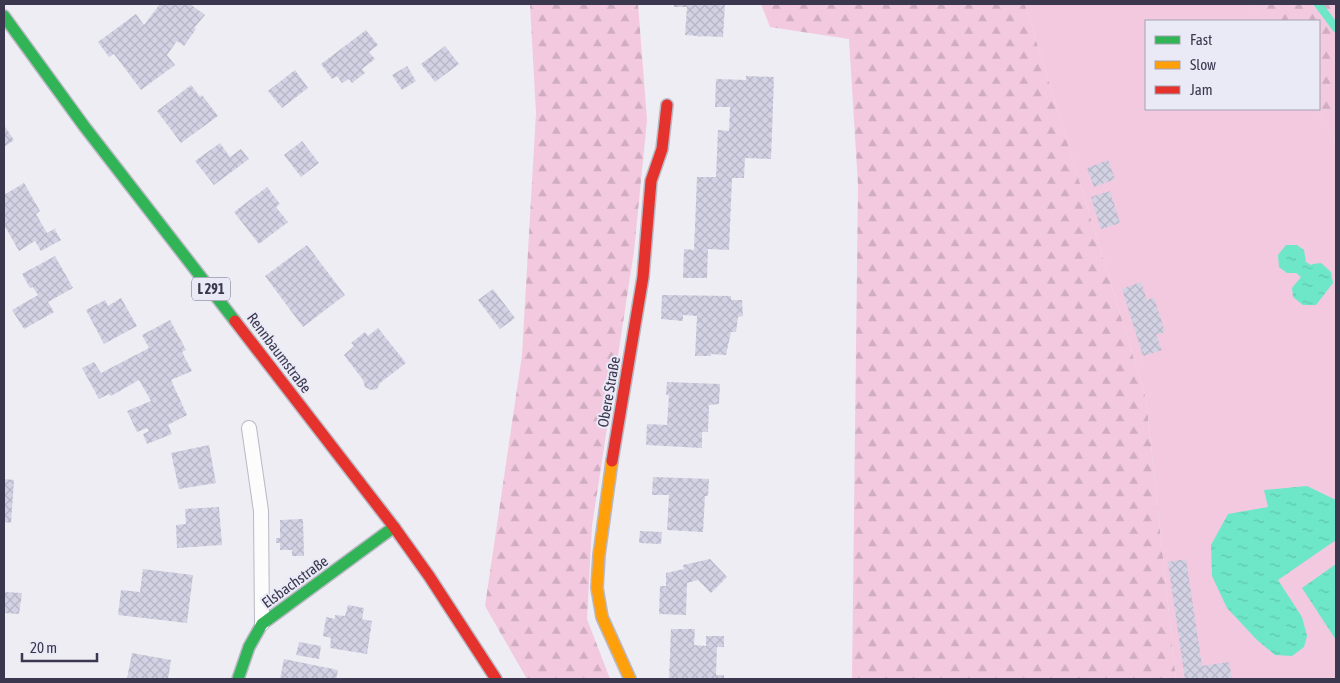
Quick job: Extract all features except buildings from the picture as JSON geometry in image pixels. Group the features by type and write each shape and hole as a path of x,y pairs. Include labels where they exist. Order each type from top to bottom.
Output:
{"main road":[{"name":"Rennbaumstraße","path":"4,16 84,126 394,527 429,576 496,679"},
{"name":"Obere Straße","path":"630,679 602,617 598,588 599,555 609,480 643,277 652,181 662,150 667,105"},
{"name":"Elsbachstraße","path":"238,679 249,647 262,624 394,527"}],"lane":[{"path":"248,428 261,511 262,624"}],"green space":[{"path":"530,4 638,4 647,120 634,251 592,526 587,619 610,679 527,679 485,606 522,355 536,113"},
{"path":"761,4 1025,4 1146,398 1176,679 852,679 858,185 849,39 770,27"},
{"path":"1025,4 1252,4 1262,20 1145,20 1145,110 1317,110 1336,142 1336,679 1176,679 1146,398"},
{"path":"1252,4 1336,4 1336,142 1317,110 1320,110 1320,20 1262,20"}],"water":[{"path":"1286,245 1297,245 1304,250 1306,262 1311,265 1321,263 1331,272 1333,283 1316,305 1303,305 1293,297 1292,288 1301,277 1296,273 1287,273 1279,267 1278,255"},
{"path":"1307,486 1336,500 1336,540 1278,580 1302,617 1307,636 1304,647 1292,656 1275,655 1257,640 1227,608 1212,576 1211,545 1228,514 1268,507 1264,490"},
{"path":"1336,564 1336,640 1302,588"}],"waterway":[{"path":"1318,4 1336,28"}],"traffic: fast":[{"path":"4,16 84,126 235,321"},
{"path":"238,679 249,647 262,624 394,527"}],"traffic: slow":[{"path":"612,461 599,555 597,588 602,617 630,679"}],"traffic: jam":[{"path":"612,461 643,277 651,181 662,149 667,105"},
{"path":"235,321 394,527 429,576 496,679"}]}
